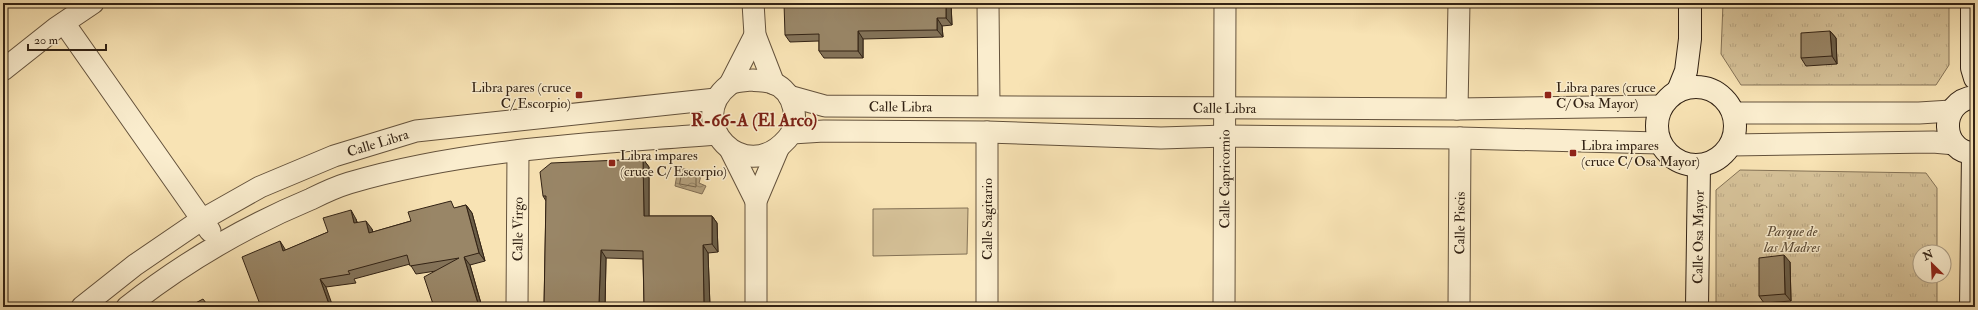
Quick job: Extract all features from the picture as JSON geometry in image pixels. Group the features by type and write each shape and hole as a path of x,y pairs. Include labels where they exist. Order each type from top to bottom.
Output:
{"main road":[{"path":"1678,91 1701,87 1720,95 1733,112 1735,130 1731,145 1720,158 1699,166 1675,161 1659,143 1656,120 1661,106 1678,91 1686,71 1690,39 1690,3"},
{"path":"1972,3 1972,68 1975,78"},
{"path":"1971,307 1968,150 1949,132 1948,120 1951,111 1957,103 1968,98 1975,97"},
{"name":"Calle Osa Mayor","path":"1696,307 1699,166"}],"street":[{"path":"3,70 64,23 93,3"},
{"path":"753,3 755,35 795,114 792,133 778,149 756,201 756,307"},
{"path":"988,3 989,105"},
{"name":"Calle Capricornio","path":"1224,307 1225,3"},
{"path":"1458,109 1459,3"},
{"path":"64,23 219,245"},
{"path":"755,35 723,92 712,119 716,134 731,151 756,201"},
{"path":"723,92 752,80 782,90"},
{"name":"Calle Libra","path":"782,90 825,106 989,105 1458,109 1661,106"},
{"name":"Calle Libra","path":"82,307 135,265 202,220 260,187 327,159 416,131 723,92"},
{"path":"1733,112 1919,113 1951,111"},
{"name":"Calle Libra","path":"792,133 824,131 987,132 1161,138 1225,136 1460,138 1659,143"},
{"name":"Calle Sagitario","path":"987,132 987,307"},
{"path":"127,307 149,290 219,245 274,214 347,183 425,164 518,151 716,134"},
{"name":"Calle Piscis","path":"1459,307 1460,138"},
{"path":"1731,145 1934,142 1968,150"},
{"path":"731,151 755,158 778,149"},
{"name":"Calle Virgo","path":"517,307 518,151"}],"green space":[{"path":"1723,3 1949,3 1949,65 1936,85 1741,85 1721,54"},
{"name":"Parque de las Madres","path":"1740,170 1926,173 1937,188 1937,244 1912,244 1912,284 1937,284 1937,307 1716,307 1716,190"},
{"path":"968,208 967,254 873,256 873,209"}],"water":[{"path":"678,168 702,172 699,183 706,186 702,194 675,186"}],"building":[{"path":"784,3 946,3 946,18 937,18 937,30 858,31 858,51 819,51 819,34 785,35"},
{"path":"1830,31 1832,56 1801,58 1801,33"},
{"path":"643,159 644,216 712,216 712,244 703,245 704,307 648,307 648,303 644,303 643,251 601,250 599,303 593,303 593,307 544,307 546,196 543,196 540,172 551,163"},
{"path":"451,201 454,208 466,205 479,253 464,257 479,307 434,307 424,277 459,258 410,266 407,255 348,271 350,274 320,279 330,307 261,307 242,257 280,241 283,251 328,232 323,218 351,210 354,223 366,221 369,233 411,221 408,212"},
{"path":"1784,255 1785,294 1759,296 1759,258"},
{"path":"203,299 209,307 188,307"}],"place":[{"name":"Libra pares (cruce C/ Escorpio)","path":"579,95"},
{"name":"Libra pares (cruce C/ Osa Mayor)","path":"1548,95"},
{"name":"Libra impares (cruce C/ Osa Mayor)","path":"1573,153"},
{"name":"Libra impares (cruce C/ Escorpio)","path":"612,163"}],"district":[{"name":"R-66-A (El Arco)","path":"754,120"}]}
